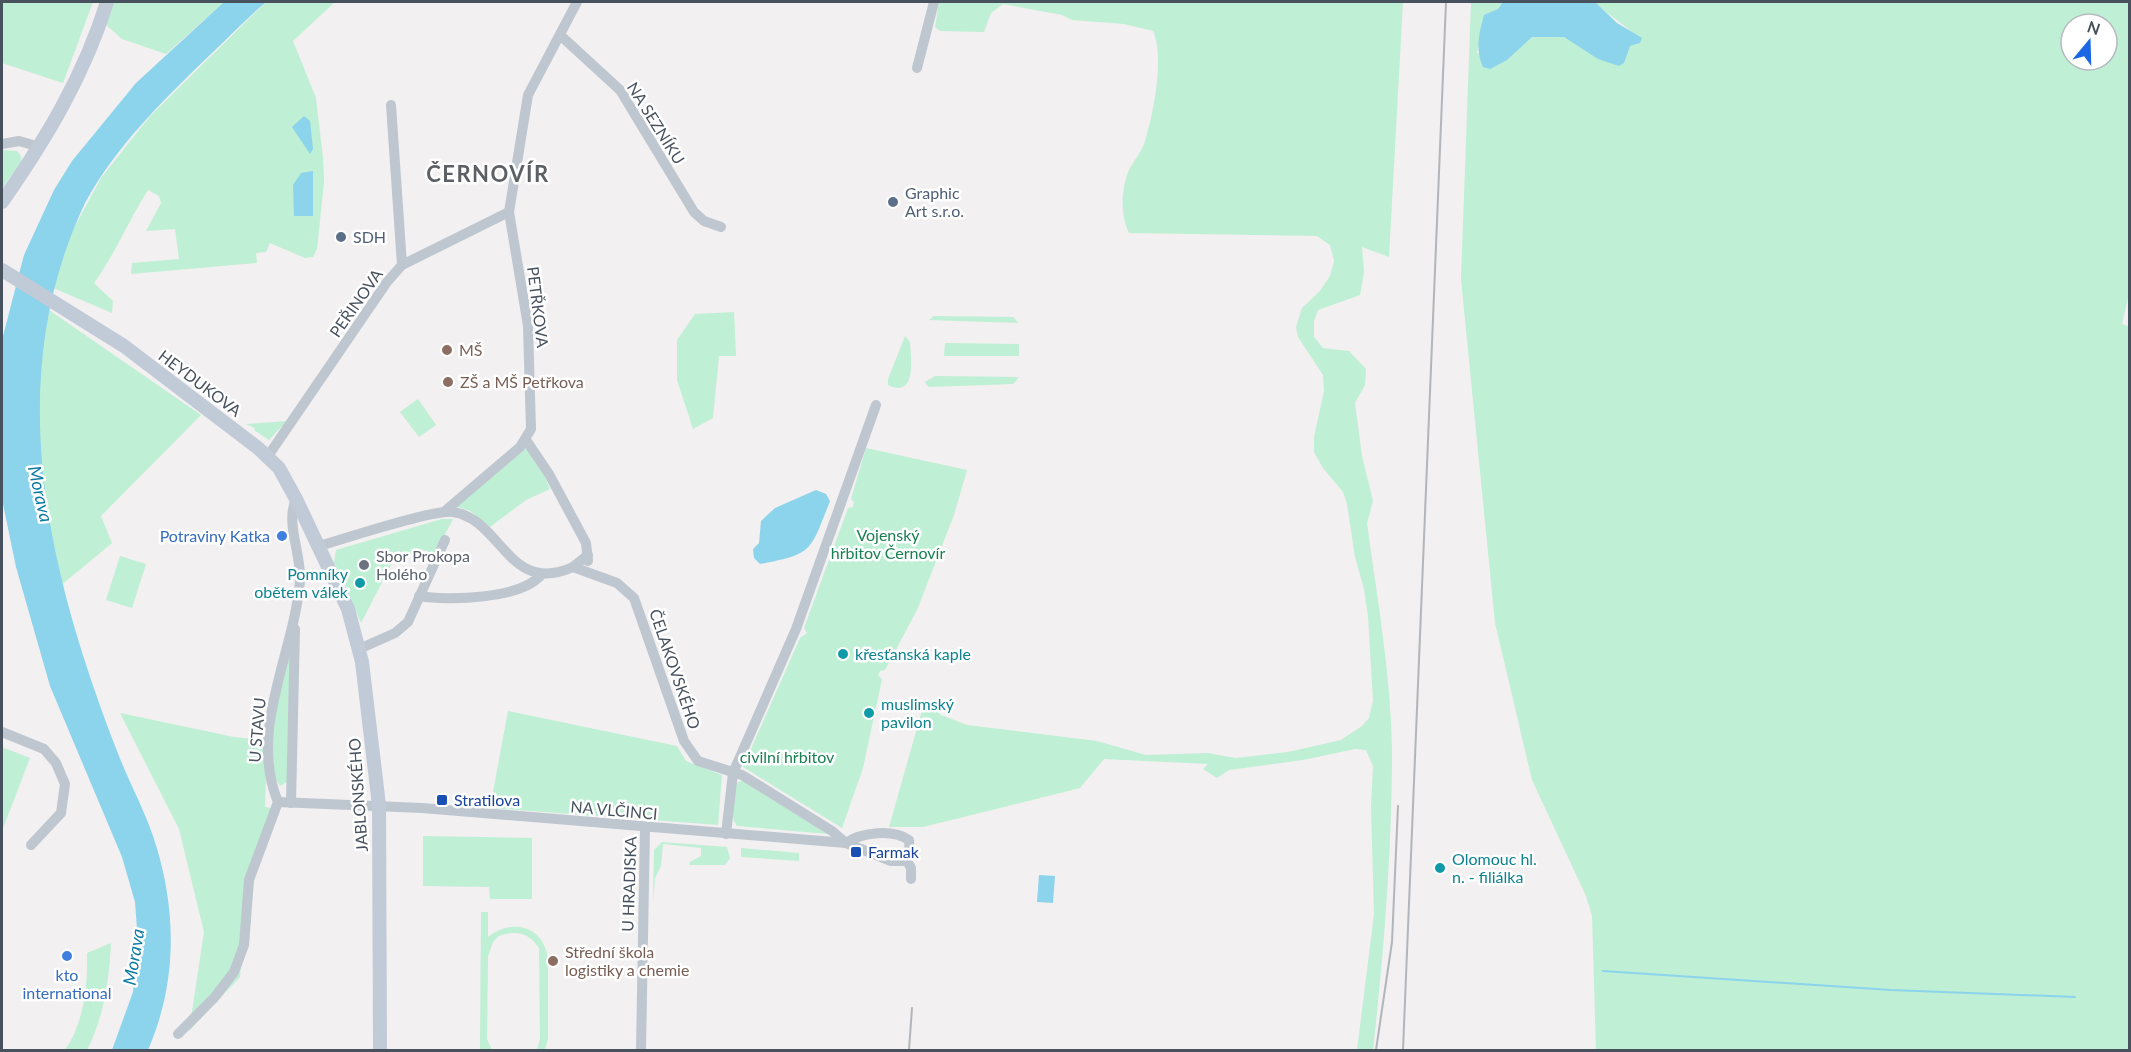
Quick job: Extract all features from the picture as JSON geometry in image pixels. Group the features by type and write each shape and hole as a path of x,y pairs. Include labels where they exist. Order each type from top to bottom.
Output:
{"street":[{"path":"2,202 71,102 107,2"},
{"name":"PETŘKOVA","path":"526,440 532,419 528,326 509,212 528,95 577,2"},
{"path":"918,68 934,2"},
{"name":"NA SEZNÍKU","path":"560,35 620,90 693,212 704,221 721,227"},
{"path":"391,105 402,265"},
{"path":"2,144 19,141 40,147"},
{"name":"PEŘINOVA","path":"268,456 387,282 402,265 509,212"},
{"name":"HEYDUKOVA","path":"2,270 67,309 161,373 268,456 282,473 319,546"},
{"path":"726,834 733,773 796,629 876,405"},
{"path":"319,546 445,511 526,440 551,478 586,543 588,555 586,572"},
{"name":"U STAVU","path":"278,802 269,777 272,703 294,625 300,572 293,514 296,499"},
{"path":"445,511 464,516 520,565 541,575"},
{"path":"359,649 403,628 445,540"},
{"name":"JABLONSKÉHO","path":"319,546 348,609 359,649 379,805 380,1050"},
{"path":"419,596 499,594 521,588 541,575 559,573 573,567 588,555"},
{"name":"ČELAKOVSKÉHO","path":"573,567 623,586 634,598 689,752 698,761 742,775 832,831 846,843"},
{"name":"U STAVU","path":"291,803 296,642 294,625"},
{"path":"2,732 44,749 56,763 65,784 61,813 31,845"},
{"path":"178,1034 214,998 234,972 244,945 249,880 278,802 379,805"},
{"name":"NA VLČINCI","path":"379,805 846,843 891,861 907,861 910,854 909,840 901,835 855,837 846,843"},
{"name":"U HRADISKA","path":"641,1050 645,827"},
{"path":"907,861 911,868 911,879"}],"green space":[{"path":"2,2 93,2 63,83 2,63"},
{"path":"112,2 224,2 166,54 122,39 106,25"},
{"path":"266,2 335,2 293,41 316,98 323,158 324,182 317,249 313,257 305,258 270,243 266,252 256,253 257,263 131,274 132,263 179,259 175,229 146,231 161,203 159,196 148,190 94,283 113,301 112,313 51,287 68,239 101,178 150,116"},
{"path":"939,2 1403,2 1389,257 1362,247 1364,272 1360,295 1318,310 1314,321 1314,337 1323,348 1349,351 1366,369 1365,385 1355,403 1362,456 1373,501 1367,523 1386,665 1392,750 1387,900 1373,1050 1357,1050 1374,914 1371,806 1373,766 1366,750 1355,749 1303,760 1229,770 1217,778 1203,769 1208,764 1104,759 1080,788 923,827 889,827 925,700 941,715 967,725 1097,741 1146,755 1207,753 1236,758 1288,752 1341,740 1362,726 1369,718 1373,701 1368,616 1364,589 1355,557 1347,504 1343,492 1323,468 1314,452 1314,437 1324,391 1323,375 1298,337 1296,327 1302,308 1319,292 1330,276 1334,261 1330,245 1317,236 1129,233 1124,218 1123,193 1129,170 1144,145 1157,86 1158,56 1153,31 1124,24 1072,20 1062,15 1003,4 991,13 984,32 940,31 935,27"},
{"path":"1471,2 1503,2 1498,9 1485,15 1477,53 1507,60 1531,37 1564,37 1576,44 1625,54 1630,46 1640,43 1632,32 1595,2 2129,2 2130,289 2122,324 2130,327 2129,1050 1596,1050 1592,916 1586,896 1532,780 1495,623 1461,279"},
{"path":"2,150 17,151 21,156 21,162 2,189"},
{"path":"46,308 201,415 101,516 112,543 60,586 45,516 37,448 37,379"},
{"path":"734,312 736,356 719,356 713,418 693,429 677,380 677,340 695,314"},
{"path":"934,316 1013,317 1019,323 929,320"},
{"path":"905,336 910,342 910,375 904,386 897,388 888,385 888,379"},
{"path":"945,343 1019,344 1019,356 944,356"},
{"path":"935,376 1019,377 1013,384 929,387 925,382"},
{"path":"418,399 436,425 419,437 400,412"},
{"path":"287,421 269,440 254,430 255,428 246,424"},
{"path":"526,448 540,465 550,489 526,500 490,527 470,511 458,507 458,501"},
{"name":"Vojenský hřbitov Černovír","path":"866,448 967,470 954,515 917,610 885,670 880,671 878,675 882,679 863,768 842,828 743,767 800,638 807,633 804,628 848,508 853,507 854,502 851,499"},
{"path":"442,519 453,519 435,554 420,549 416,556 398,551 361,623 334,562 336,550"},
{"path":"120,556 146,564 132,608 106,600"},
{"path":"290,649 287,782 280,786 271,773 275,699"},
{"path":"508,711 677,746 686,761 722,775 718,825 490,808"},
{"path":"120,713 234,737 263,740 267,744 265,807 272,808 248,883 240,977 189,1031 204,932 179,829"},
{"path":"2,747 30,758 2,831"},
{"path":"743,781 828,834 737,826 732,810 733,798 738,782"},
{"path":"423,836 532,838 532,899 490,899 489,887 423,886"},
{"path":"662,842 727,847 730,858 725,865 689,865 701,856 701,848 663,844 661,866 655,878 653,905 654,850"},
{"path":"741,848 799,853 799,861 741,857"},
{"path":"481,912 488,912 488,937 507,928 525,928 540,939 545,948 548,959 548,1039 545,1050 537,1050 540,1039 539,948 526,936 511,933 499,936 493,942 488,957 487,1039 492,1050 480,1050"},
{"path":"111,943 105,998 93,1037 87,1050 65,1050 77,1028 84,1003 87,953"}],"water":[{"name":"Morava","path":"224,2 266,2 159,105 126,142 97,182 85,203 59,271 45,339 40,409 44,478 55,547 71,616 93,684 117,751 153,836 167,890 170,917 171,944 165,997 148,1050 112,1050 133,992 138,942 135,902 122,857 50,686 16,567 2,499 2,340 24,255 54,190 72,161 136,83"},
{"path":"1503,2 1595,2 1617,23 1642,38 1640,43 1630,46 1624,63 1619,66 1598,59 1564,37 1532,37 1507,60 1490,69 1483,67 1478,48 1481,29 1484,15 1498,9"},
{"path":"304,116 310,121 313,149 310,154 292,127"},
{"path":"313,171 313,216 294,216 293,185 301,173"},
{"path":"816,490 826,494 830,501 818,531 808,548 791,557 760,564 754,558 753,549 759,543 761,521 775,508"},
{"path":"1039,875 1055,876 1053,903 1037,902"}],"waterway":[{"path":"1603,971 1891,990 2075,997"}],"railway":[{"path":"1403,1050 1446,2"},
{"path":"1376,1050 1392,942 1398,806"},
{"path":"909,1050 912,1008"}],"place":[{"name":"Graphic Art s.r.o.","path":"893,202"},
{"name":"SDH","path":"341,237"},
{"name":"MŠ","path":"447,350"},
{"name":"ZŠ a MŠ Petřkova","path":"448,382"},
{"name":"Potraviny Katka","path":"282,536"},
{"name":"Sbor Prokopa Holého","path":"364,565"},
{"name":"Pomníky obětem válek","path":"360,583"},
{"name":"křesťanská kaple","path":"843,654"},
{"name":"muslimský pavilon","path":"869,713"},
{"name":"Stratilova","path":"442,800"},
{"name":"Farmak","path":"856,852"},
{"name":"Olomouc hl. n. - filiálka","path":"1440,868"},
{"name":"kto international","path":"67,956"},
{"name":"Střední škola logistiky a chemie","path":"553,961"}],"district":[{"name":"ČERNOVÍR","path":"488,174"}],"park label":[{"name":"civilní hřbitov","path":"787,757"}]}
